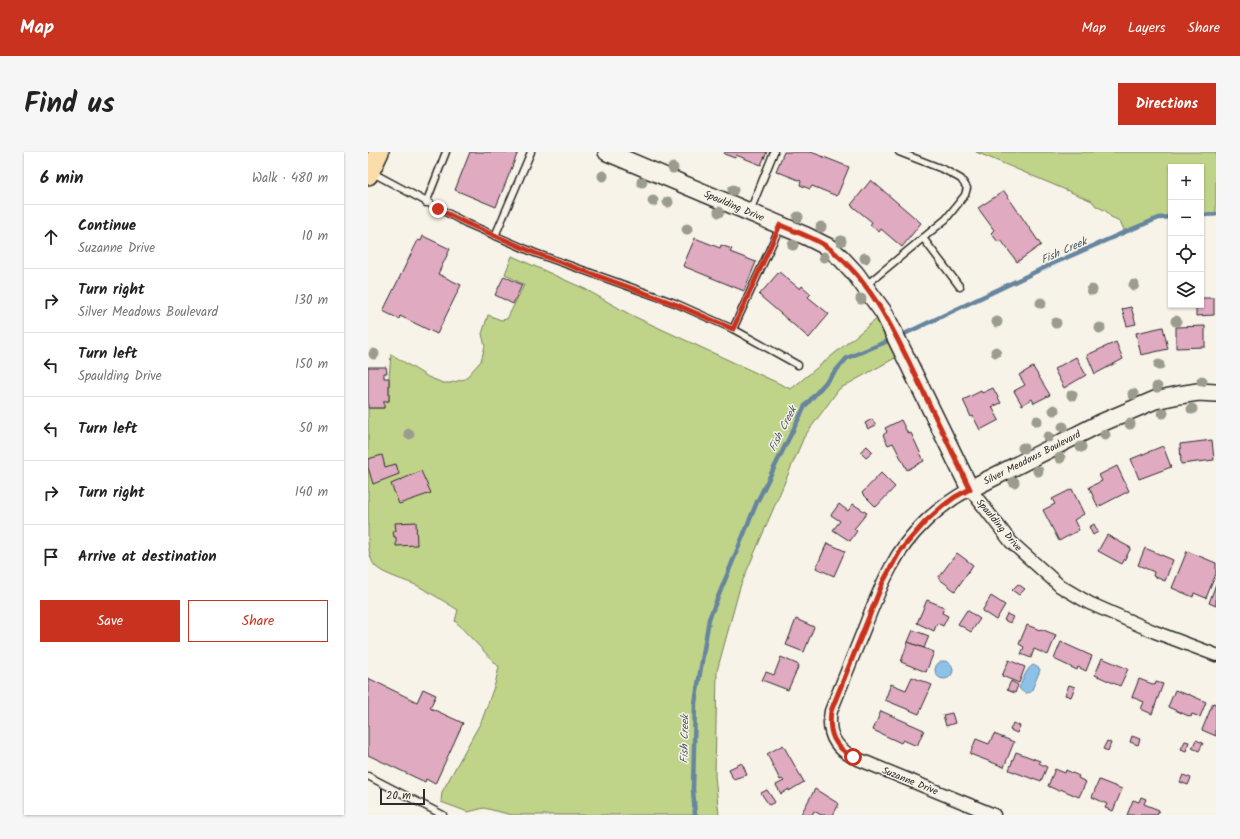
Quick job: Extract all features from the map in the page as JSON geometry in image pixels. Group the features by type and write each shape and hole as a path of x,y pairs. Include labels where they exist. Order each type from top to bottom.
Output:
{"main road":[{"path":"369,173 379,152"}],"street":[{"name":"Spaulding Drive","path":"607,152 806,236 828,247 841,258 884,313 970,489 1011,542 1060,586 1090,603 1155,632 1216,655"},
{"name":"Silver Meadows Boulevard","path":"833,738 829,720 831,711 878,594 900,551 926,521 955,497 1101,423 1155,400 1198,392 1216,393"},
{"name":"Suzanne Drive","path":"833,738 838,747 853,757 994,815"}],"lane":[{"path":"426,202 446,152"},
{"path":"495,236 531,152"},
{"path":"750,213 774,152"},
{"path":"864,286 946,219 963,199 967,188 962,179 945,170 899,152"},
{"path":"369,173 466,223 495,236 535,253 675,304 733,329 798,365"},
{"path":"733,329 780,225"},
{"path":"923,238 960,287"},
{"path":"368,776 443,815"}],"green space":[{"path":"976,152 1216,152 1216,216 1204,216 1204,164 1168,164 1168,217 1159,218 1125,232 1120,221 1111,217 1106,211 1096,206 1092,201"},
{"path":"512,256 585,289 631,315 791,389 884,313 904,353 839,389 804,437 740,587 717,671 715,776 719,815 512,815 484,808 468,812 441,802 442,792 482,720 495,684 499,667 455,621 458,610 418,586 383,572 373,564 368,542 368,408 384,408 384,401 389,401 391,354 428,377 443,383 450,383 465,379 481,361 485,346 482,334 488,315 501,320 507,319 524,285 505,274"}],"water":[{"path":"944,661 950,664 953,670 950,676 944,679 938,676 935,670 938,664"},
{"path":"1033,665 1040,670 1031,692 1024,693 1019,688 1027,672"}],"building":[{"path":"470,152 518,152 496,207 455,190"},
{"path":"725,152 767,152 761,165 736,155 735,158 724,154"},
{"path":"784,152 811,152 849,167 837,196 812,186 810,189 800,185 801,181 776,171"},
{"path":"871,180 921,223 902,247 881,229 879,232 870,225 872,222 851,205"},
{"path":"1004,191 1041,245 1017,262 1001,240 998,242 991,233 994,230 978,208"},
{"path":"423,236 450,249 438,274 461,285 437,334 400,316 399,319 383,311 418,240 421,241"},
{"path":"695,238 720,248 721,245 732,249 730,252 756,262 744,291 683,266"},
{"path":"779,272 800,289 802,286 811,294 808,297 829,314 809,338 759,295"},
{"path":"504,276 522,285 513,304 495,295"},
{"path":"1204,298 1214,298 1214,315 1196,316 1196,308 1204,308"},
{"path":"1131,307 1136,324 1127,326 1122,309"},
{"path":"1205,326 1205,347 1176,348 1176,327"},
{"path":"1163,327 1168,349 1141,355 1136,333"},
{"path":"1116,342 1123,359 1095,374 1087,355"},
{"path":"1076,357 1086,375 1064,388 1054,369"},
{"path":"368,367 386,367 387,373 384,373 384,378 389,378 389,401 384,401 384,408 368,408"},
{"path":"1033,367 1050,395 1034,403 1032,399 1022,405 1014,391 1025,385 1019,375"},
{"path":"993,388 1001,403 992,407 999,420 980,430 973,416 971,417 963,400 981,391 982,393"},
{"path":"872,419 876,425 868,429 865,423"},
{"path":"901,420 908,434 911,433 924,461 907,470 893,443 888,445 883,435 887,432 885,428"},
{"path":"1212,440 1214,460 1181,464 1180,444"},
{"path":"867,446 873,452 866,458 860,452"},
{"path":"1163,446 1171,467 1139,479 1131,459"},
{"path":"382,455 385,467 396,464 399,474 373,484 368,467 368,459"},
{"path":"1117,466 1129,491 1098,507 1089,487 1102,481 1099,475"},
{"path":"421,471 431,493 399,504 391,484"},
{"path":"881,473 895,487 876,507 862,493"},
{"path":"1072,489 1084,514 1074,520 1079,530 1059,541 1043,510 1055,504 1052,499"},
{"path":"839,504 848,511 853,504 867,513 854,529 857,531 850,541 833,530 840,521 831,515"},
{"path":"416,522 417,545 396,546 396,537 394,537 393,531 396,531 395,523"},
{"path":"1094,524 1098,532 1093,535 1089,527"},
{"path":"1107,535 1131,548 1122,564 1098,551"},
{"path":"827,543 845,551 834,576 816,568"},
{"path":"1145,548 1173,560 1165,581 1153,576 1154,572 1138,565"},
{"path":"1187,551 1216,563 1216,574 1206,598 1194,593 1193,597 1172,588"},
{"path":"957,553 973,565 955,591 938,578"},
{"path":"1018,584 1025,589 1019,595 1012,590"},
{"path":"1216,584 1216,606 1209,603"},
{"path":"991,596 1005,605 996,620 982,611"},
{"path":"927,600 944,607 942,613 948,616 943,626 937,623 934,631 917,623"},
{"path":"967,610 980,619 971,632 958,624"},
{"path":"1007,614 1013,617 1010,623 1004,620"},
{"path":"796,619 814,627 804,652 786,645"},
{"path":"1027,625 1056,635 1048,655 1034,649 1031,658 1021,654 1024,647 1019,644"},
{"path":"913,630 929,636 924,648 908,642"},
{"path":"908,642 934,652 926,672 901,662"},
{"path":"1061,642 1092,656 1086,671 1078,667 1077,670 1054,659"},
{"path":"781,657 799,665 788,690 762,680 766,672 774,675"},
{"path":"1102,658 1128,669 1120,686 1095,675"},
{"path":"1009,660 1025,667 1019,683 1002,676"},
{"path":"912,677 932,685 919,714 885,700 891,684 906,690"},
{"path":"368,678 417,702 423,689 436,695 430,708 463,723 435,784 426,779 425,782 368,755"},
{"path":"1139,679 1155,685 1156,682 1163,684 1152,714 1141,709 1144,702 1132,697"},
{"path":"1011,681 1018,685 1015,693 1007,690"},
{"path":"1069,685 1075,687 1071,697 1065,695"},
{"path":"1175,690 1206,702 1200,717 1192,714 1191,717 1168,707"},
{"path":"1213,703 1216,704 1216,736 1202,730"},
{"path":"881,711 924,730 917,746 903,740 901,743 873,730"},
{"path":"952,713 955,723 946,726 943,715"},
{"path":"1013,723 1020,726 1017,733 1010,730"},
{"path":"994,734 1014,742 1004,767 970,754 976,739 989,744"},
{"path":"1132,736 1140,739 1138,745 1130,742"},
{"path":"1196,740 1203,743 1199,751 1192,748"},
{"path":"1107,741 1111,743 1108,751 1103,749"},
{"path":"1185,741 1189,742 1186,751 1181,749"},
{"path":"783,745 804,782 781,794 776,785 784,781 782,779 780,780 767,754"},
{"path":"1016,752 1040,761 1039,763 1047,767 1041,781 1009,770"},
{"path":"742,763 747,775 733,779 729,769"},
{"path":"1055,769 1065,773 1066,770 1079,776 1078,778 1086,782 1079,797 1048,786"},
{"path":"1183,775 1191,778 1188,785 1180,782"},
{"path":"1099,780 1122,789 1113,811 1105,808 1107,804 1092,797"},
{"path":"815,789 839,804 833,815 821,815 814,811 812,815 801,814"},
{"path":"767,790 775,802 769,805 761,793"},
{"path":"1141,797 1146,799 1144,804 1159,810 1157,815 1127,815 1133,800 1139,802"}],"waterway":[{"name":"Fish Creek","path":"1204,215 1216,214"},
{"name":"Fish Creek","path":"900,336 1052,264 1159,218 1168,217"},
{"name":"Fish Creek","path":"695,815 693,789 695,703 709,619 757,502 805,406 847,358 893,339"}],"route":[{"path":"438,209 535,253 675,304 733,329 780,225 828,247 855,273 884,313 970,489 955,497 926,521 900,551 883,582 831,711 829,720 833,738 838,747 853,757"}]}
